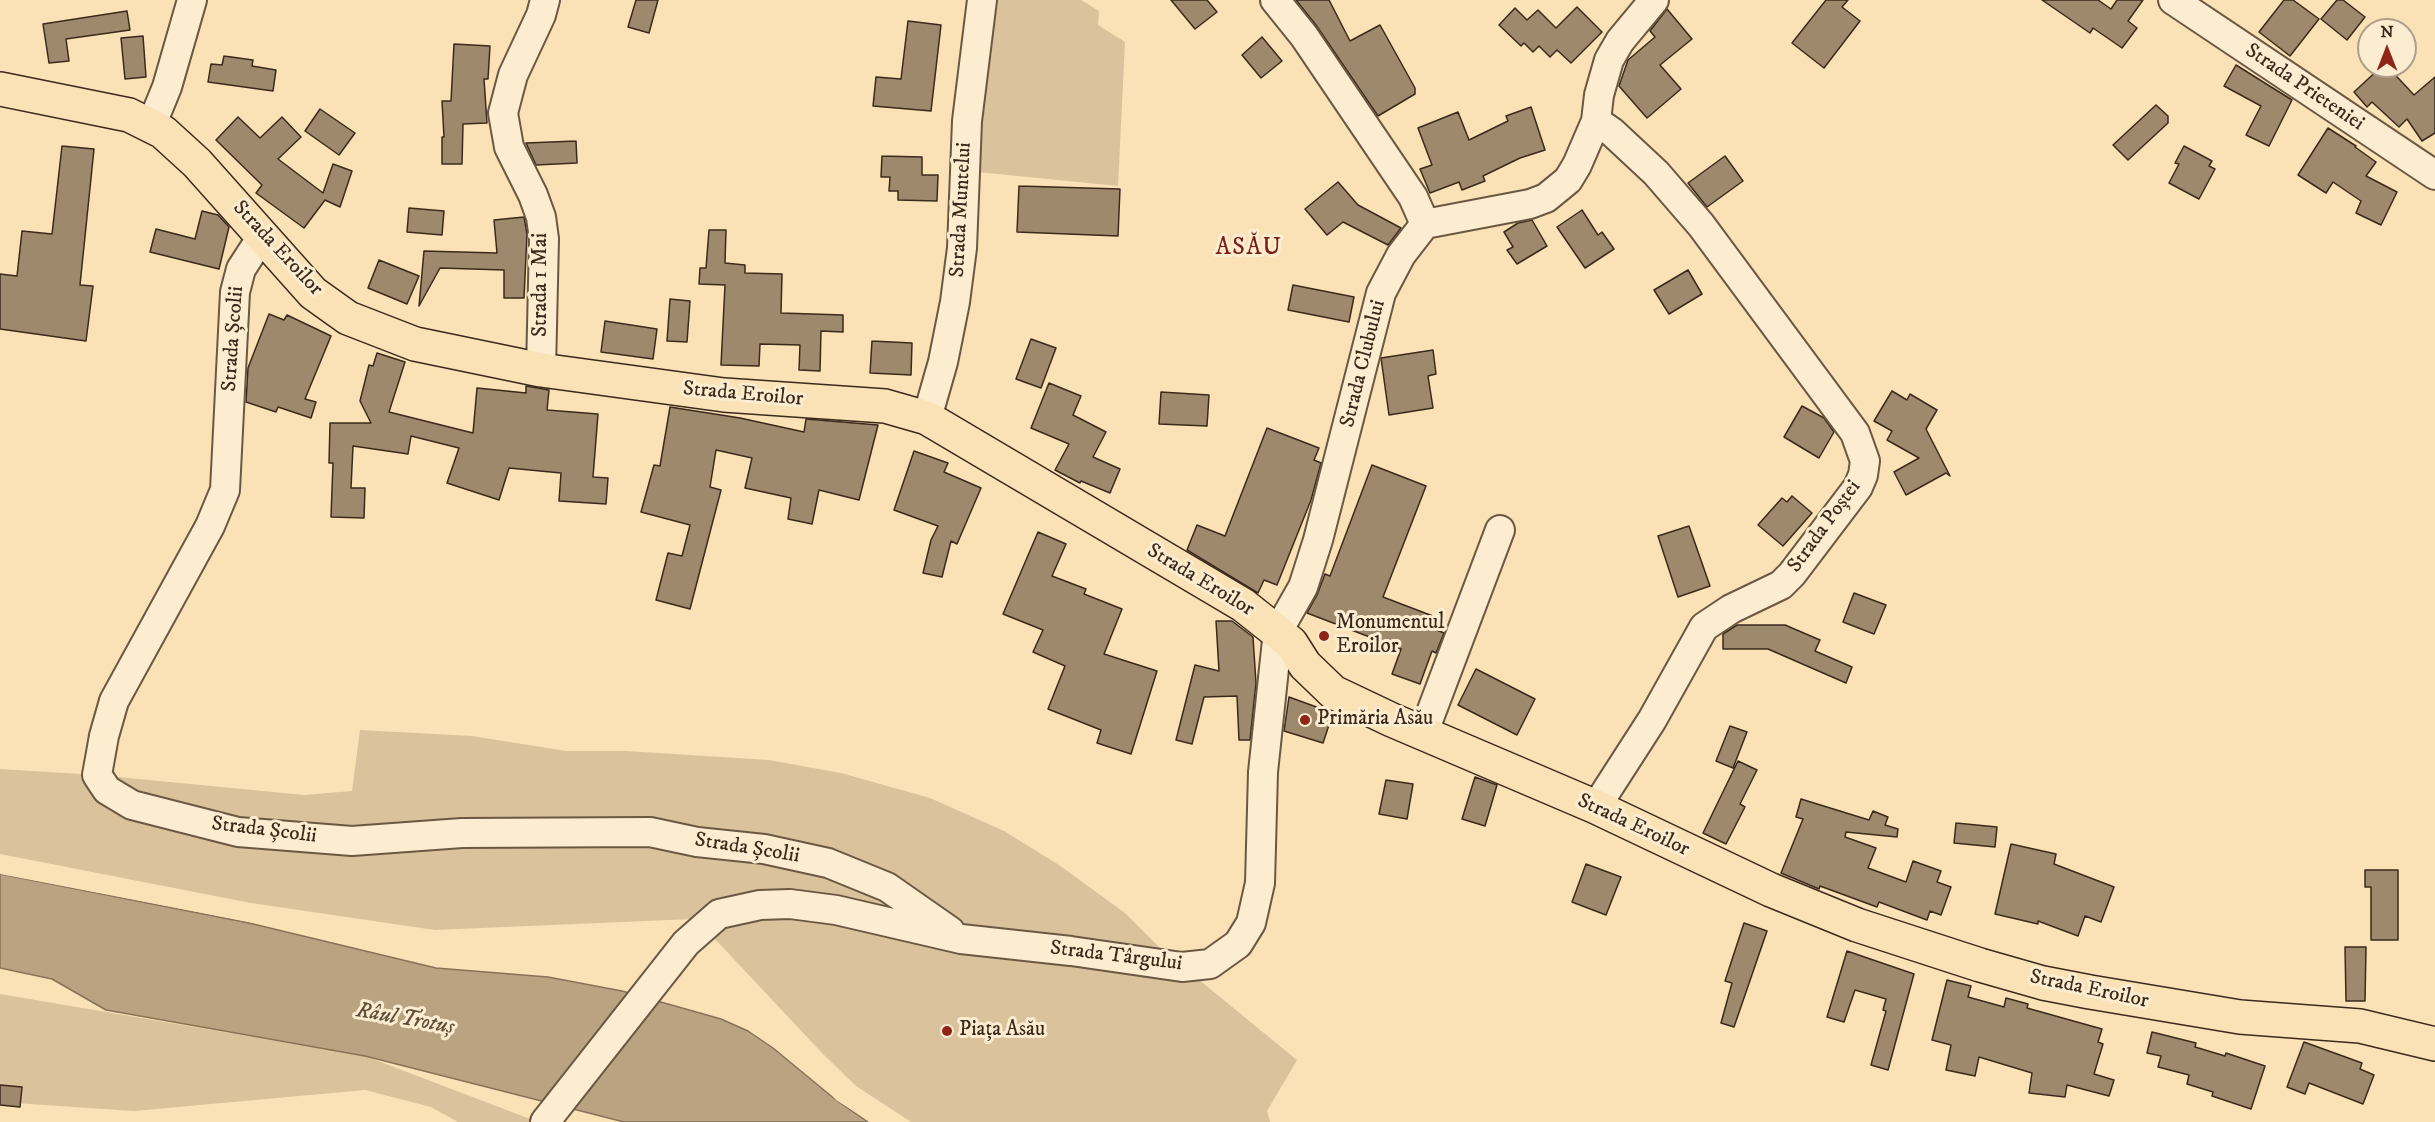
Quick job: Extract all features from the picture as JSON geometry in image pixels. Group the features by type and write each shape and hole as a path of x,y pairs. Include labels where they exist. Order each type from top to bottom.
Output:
{"main road":[{"name":"Strada Eroilor","path":"0,89 114,111 139,119 162,132 197,163 314,292 348,318 415,344 541,370 715,394 885,406 927,418 1243,605 1291,642 1305,665 1333,692 1423,734 1596,807 1771,890 1857,926 2032,980 2100,994 2240,1017 2360,1026 2435,1044"}],"street":[{"path":"151,126 167,87 192,0"},
{"name":"Strada 1 Mai","path":"541,370 544,239 541,217 533,195 509,147 503,113 513,75 545,0"},
{"name":"Strada Muntelui","path":"927,418 943,362 955,302 962,248 967,121 982,0"},
{"path":"1275,0 1304,36 1413,196 1425,224 1512,208 1546,198 1568,180 1596,121 1599,95 1609,60 1631,26 1654,0"},
{"name":"Strada Prieteniei","path":"2173,0 2435,175"},
{"name":"Strada Poștei","path":"1596,121 1612,132 1656,173 1701,225 1855,433 1865,461 1858,487 1792,574 1781,585 1731,609 1704,627 1640,739 1596,807"},
{"name":"Strada Clubului","path":"1278,631 1303,586 1318,540 1381,292 1401,255 1425,224"},
{"name":"Strada Școlii","path":"263,236 241,269 235,292 225,490 210,526 114,701 104,736 97,774 107,790 132,805 238,832 352,840 462,833 650,832 698,842 764,849 828,863 887,887 961,939"},
{"path":"1423,734 1500,530"},
{"name":"Strada Târgului","path":"545,1122 686,943 719,914 760,905 790,904 836,910 961,939 1071,951 1182,967 1210,964 1238,944 1251,923 1260,883 1263,772 1278,631"}],"shaded area":[{"path":"998,0 1081,0 1099,11 1098,25 1125,42 1118,186 978,172 975,141"},
{"path":"360,730 472,736 566,751 626,751 769,760 841,773 930,798 1004,831 1059,865 1125,913 1160,948 1297,1060 1267,1111 1270,1122 911,1122 856,1086 714,938 692,919 435,930 251,903 0,854 0,769 97,775 304,795 352,791"},
{"path":"0,994 365,1056 538,1122 458,1122 431,1107 365,1090 134,1111 0,1102"}],"water":[{"name":"Râul Trotuș","path":"0,874 249,923 436,968 548,977 622,991 721,1019 748,1031 773,1048 836,1100 868,1122 624,1122 365,1056 106,1010 52,979 0,968"}],"pier":[{"path":"1,871 250,920 291,930 0,874"},
{"path":"823,1085 870,1120 871,1122 836,1100"}],"building":[{"path":"636,0 658,0 649,33 628,27"},
{"path":"1171,0 1207,0 1217,12 1195,29"},
{"path":"1296,0 1329,0 1350,41 1380,25 1415,88 1415,94 1378,116 1316,25"},
{"path":"1826,0 1848,0 1842,7 1860,21 1824,68 1792,43"},
{"path":"2042,0 2098,0 2111,9 2117,0 2143,0 2128,21 2137,28 2122,48 2093,28 2090,33"},
{"path":"2284,0 2293,0 2319,19 2290,56 2259,32"},
{"path":"2337,0 2343,0 2365,17 2357,18 2357,27 2347,40 2321,19"},
{"path":"1577,7 1602,32 1571,63 1557,50 1550,57 1539,46 1533,52 1524,43 1521,46 1499,25 1515,8 1527,20 1538,10 1556,28"},
{"path":"1667,9 1692,39 1660,65 1681,89 1647,118 1619,86 1628,60 1655,37 1650,31"},
{"path":"127,11 130,30 66,39 69,61 49,63 43,24"},
{"path":"908,21 941,25 931,111 873,106 876,77 901,79"},
{"path":"143,36 146,77 125,79 121,38"},
{"path":"1262,37 1282,61 1261,78 1242,55"},
{"path":"454,44 490,46 488,79 484,79 487,123 463,124 462,164 442,164 442,137 444,137 442,101 451,101"},
{"path":"224,56 253,60 252,66 276,70 273,91 208,82 211,64 222,65"},
{"path":"2236,65 2292,100 2269,146 2246,135 2261,106 2224,86"},
{"path":"2435,77 2435,133 2422,141 2407,119 2399,127 2372,102 2367,107 2354,92 2369,78 2398,78 2414,95"},
{"path":"2156,105 2168,116 2168,123 2128,160 2113,145"},
{"path":"1531,107 1545,150 1520,158 1483,176 1485,181 1462,190 1459,182 1430,193 1420,169 1432,165 1418,128 1458,112 1469,140 1508,121 1506,116"},
{"path":"320,109 355,133 339,155 305,131"},
{"path":"238,117 260,138 282,117 301,137 278,159 323,193 333,164 352,171 340,207 325,200 304,228 256,193 262,185 216,140"},
{"path":"2328,128 2376,162 2366,176 2397,192 2381,225 2356,213 2361,201 2333,182 2326,193 2298,175"},
{"path":"576,141 577,163 536,165 526,143"},
{"path":"62,146 94,149 80,285 93,286 86,341 0,329 0,274 17,276 22,231 52,234"},
{"path":"2184,146 2212,161 2209,166 2215,169 2199,199 2169,183 2179,164 2175,163"},
{"path":"882,156 922,157 922,175 938,175 937,201 898,200 898,191 889,191 890,177 881,177"},
{"path":"1725,156 1743,181 1707,207 1688,183"},
{"path":"1338,182 1358,205 1401,228 1388,245 1343,222 1327,235 1305,209"},
{"path":"1019,186 1120,189 1118,236 1017,232"},
{"path":"409,208 444,211 442,235 407,232"},
{"path":"1582,210 1598,235 1602,232 1614,249 1585,268 1557,227"},
{"path":"202,211 218,215 229,227 219,269 150,252 156,229 195,239"},
{"path":"524,217 527,234 524,298 504,298 504,270 440,268 419,306 424,251 497,253 494,220"},
{"path":"1532,220 1547,246 1517,264 1507,250 1513,247 1504,232 1518,223"},
{"path":"709,230 726,230 725,263 745,265 745,273 782,274 781,313 843,315 843,332 821,331 820,371 799,370 800,345 760,344 759,366 721,365 725,285 699,284 700,268 706,268"},
{"path":"379,260 419,276 407,304 368,288"},
{"path":"1688,270 1702,294 1669,314 1654,290"},
{"path":"1293,285 1354,297 1349,322 1288,310"},
{"path":"670,299 690,301 687,342 667,341"},
{"path":"269,314 284,320 287,315 331,336 305,399 316,402 311,418 278,407 276,412 246,402 248,368"},
{"path":"605,321 657,329 653,359 601,352"},
{"path":"1031,339 1056,348 1041,388 1016,379"},
{"path":"872,341 912,343 911,375 870,373"},
{"path":"1433,350 1436,374 1428,376 1433,408 1389,415 1381,358"},
{"path":"377,353 405,362 389,412 473,433 477,388 526,393 526,386 549,390 547,410 598,414 593,477 608,478 606,504 559,501 561,473 509,468 499,500 447,483 459,448 411,436 408,454 353,446 351,488 365,488 364,518 331,517 333,463 329,463 330,423 371,423 360,401 369,365 373,366"},
{"path":"1049,383 1081,396 1073,415 1106,432 1093,457 1120,469 1110,493 1081,481 1080,483 1055,470 1069,444 1031,428"},
{"path":"1892,391 1907,400 1910,394 1937,410 1926,429 1950,476 1946,473 1906,495 1894,472 1919,458 1887,440 1892,431 1874,421"},
{"path":"1161,392 1209,395 1207,426 1159,424"},
{"path":"1802,406 1824,418 1834,432 1819,458 1784,437"},
{"path":"670,407 740,418 804,432 806,419 878,425 859,500 819,490 812,524 788,519 791,498 745,488 752,458 716,450 710,487 721,490 690,609 656,600 668,553 682,556 690,525 641,512 654,465 660,466"},
{"path":"1267,428 1319,448 1314,460 1321,463 1311,500 1277,585 1264,580 1258,593 1187,550 1197,525 1225,536"},
{"path":"914,451 948,463 944,472 981,488 957,544 951,541 942,577 923,573 931,540 938,526 894,510"},
{"path":"1372,465 1426,486 1383,597 1438,618 1434,629 1444,633 1436,653 1432,651 1420,684 1392,674 1401,649 1307,613 1325,574 1330,576"},
{"path":"1792,496 1812,513 1783,546 1758,525 1782,498 1787,502"},
{"path":"1689,526 1710,586 1678,597 1658,536"},
{"path":"1038,532 1066,544 1052,576 1086,589 1084,594 1122,609 1104,654 1157,671 1131,754 1097,743 1101,730 1048,709 1065,666 1033,652 1043,630 1003,614"},
{"path":"1854,593 1886,605 1874,634 1843,622"},
{"path":"1216,621 1232,621 1253,637 1256,683 1250,740 1239,740 1237,696 1204,697 1192,744 1176,740 1195,665 1219,671"},
{"path":"1737,625 1785,625 1820,640 1815,651 1852,667 1846,683 1768,649 1723,649 1723,634"},
{"path":"1476,669 1535,699 1517,735 1458,705"},
{"path":"1289,697 1333,713 1323,743 1284,731"},
{"path":"1730,726 1747,732 1733,768 1716,761"},
{"path":"1738,761 1757,770 1740,804 1745,807 1726,844 1703,833"},
{"path":"1475,777 1497,785 1485,826 1462,819"},
{"path":"1386,780 1413,784 1407,819 1379,814"},
{"path":"1801,799 1869,820 1873,811 1888,817 1885,825 1898,829 1897,837 1846,832 1845,837 1876,848 1868,868 1906,882 1913,861 1941,871 1937,882 1951,887 1941,915 1930,911 1927,920 1879,902 1877,907 1820,886 1819,889 1781,873 1803,819 1796,817"},
{"path":"1956,823 1997,827 1995,847 1954,843"},
{"path":"2011,844 2056,854 2054,864 2114,887 2101,922 2085,916 2078,936 2038,921 2038,924 1995,914"},
{"path":"1586,864 1621,877 1606,915 1572,902"},
{"path":"2365,870 2398,870 2398,940 2371,940 2371,887 2365,887"},
{"path":"1744,923 1767,931 1734,1027 1721,1023 1732,983 1725,981"},
{"path":"2345,947 2366,947 2365,1001 2346,1001"},
{"path":"1847,951 1914,974 1888,1070 1871,1065 1886,1011 1883,1010 1886,999 1855,990 1844,1022 1827,1017"},
{"path":"1947,980 1971,986 1968,997 2004,1007 2006,998 2028,1004 2027,1008 2102,1029 2098,1042 2103,1044 2094,1074 2114,1080 2109,1096 2067,1085 2065,1097 2029,1093 2032,1073 1979,1057 1975,1076 1946,1070 1951,1045 1932,1040"},
{"path":"2152,1032 2196,1043 2195,1047 2225,1056 2226,1053 2265,1066 2251,1109 2212,1096 2213,1092 2187,1084 2189,1075 2158,1067 2161,1056 2147,1053"},
{"path":"2304,1042 2362,1063 2360,1069 2374,1075 2363,1104 2309,1083 2305,1094 2287,1087"},
{"path":"0,1085 22,1087 20,1107 0,1105"}],"place":[{"name":"Monumentul Eroilor","path":"1324,636"},
{"name":"Primăria Asău","path":"1305,720"},
{"name":"Piața Asău","path":"947,1031"}],"district":[{"name":"ASĂU","path":"1249,249"}]}
